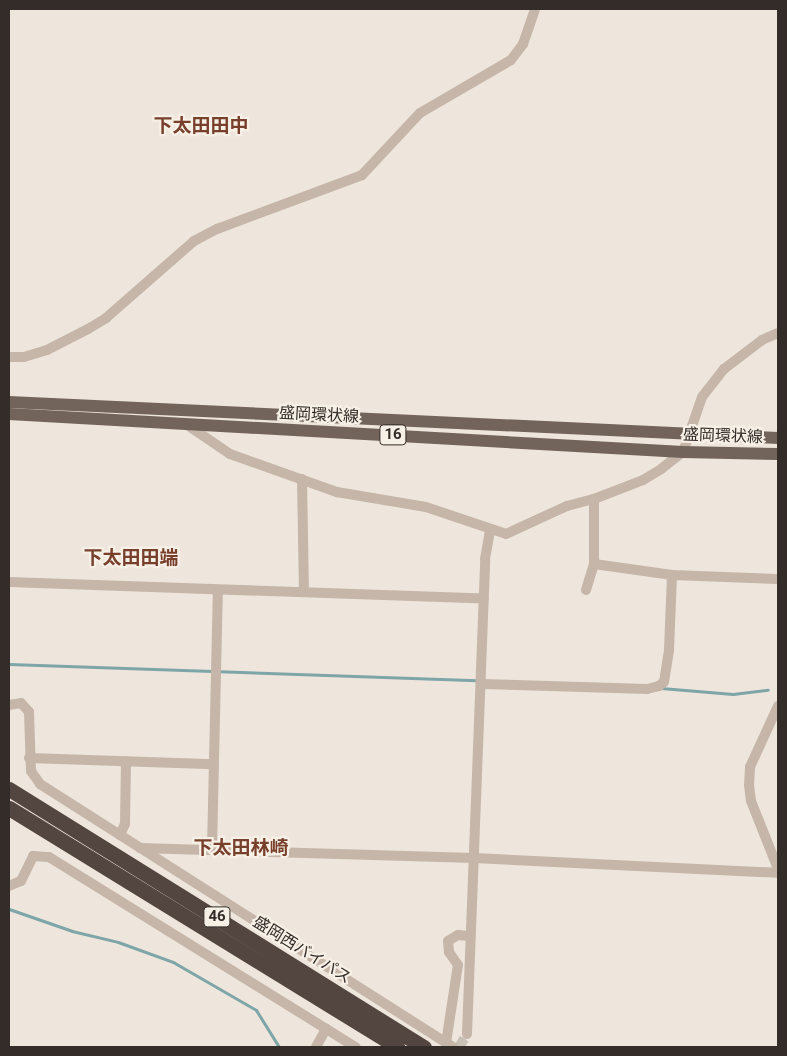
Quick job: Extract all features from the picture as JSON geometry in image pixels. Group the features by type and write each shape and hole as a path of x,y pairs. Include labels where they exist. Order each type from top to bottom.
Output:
{"highway":[{"name":"盛岡西バイパス","path":"9,789 424,1047"},
{"name":"盛岡西バイパス","path":"9,808 397,1047"}],"main road":[{"name":"盛岡環状線","path":"9,402 778,438"},
{"name":"盛岡環状線","path":"9,414 683,452 778,454"}],"street":[{"path":"9,357 24,357 47,350 100,321 194,241 217,228 362,175 420,112 511,60 523,44 534,9"},
{"path":"186,424 230,454 337,492 426,507 506,534 566,506 594,500 643,480 683,452 702,398 724,369 762,340 778,333"},
{"path":"302,479 304,592"},
{"path":"586,590 594,564 594,500"},
{"path":"467,1034 469,936 482,684 485,559 490,530"},
{"path":"594,564 672,575 778,579"},
{"path":"482,684 647,689 659,686 664,682 669,650 672,575"},
{"path":"9,582 484,599"},
{"path":"212,848 218,590"},
{"path":"9,704 21,703 29,712 29,758 31,771 40,784 449,1045 458,965 449,952 448,941 458,935 469,936"},
{"path":"778,706 750,767 749,785 751,801 778,869"},
{"path":"29,758 214,764"},
{"path":"120,835 126,824 126,761"},
{"path":"140,848 212,848 474,858 778,873"},
{"path":"9,886 20,881 33,856 49,857 356,1047"},
{"path":"316,1047 326,1029"}],"waterway":[{"path":"9,664 477,680"},
{"path":"661,688 733,694 768,690"},
{"path":"9,909 72,931 118,942 173,962 256,1010 279,1047"}],"tunnel":[{"path":"459,1047 467,1034"}],"district":[{"name":"下太田田中","path":"201,126"},
{"name":"下太田田端","path":"131,558"},
{"name":"下太田林崎","path":"241,848"}]}
